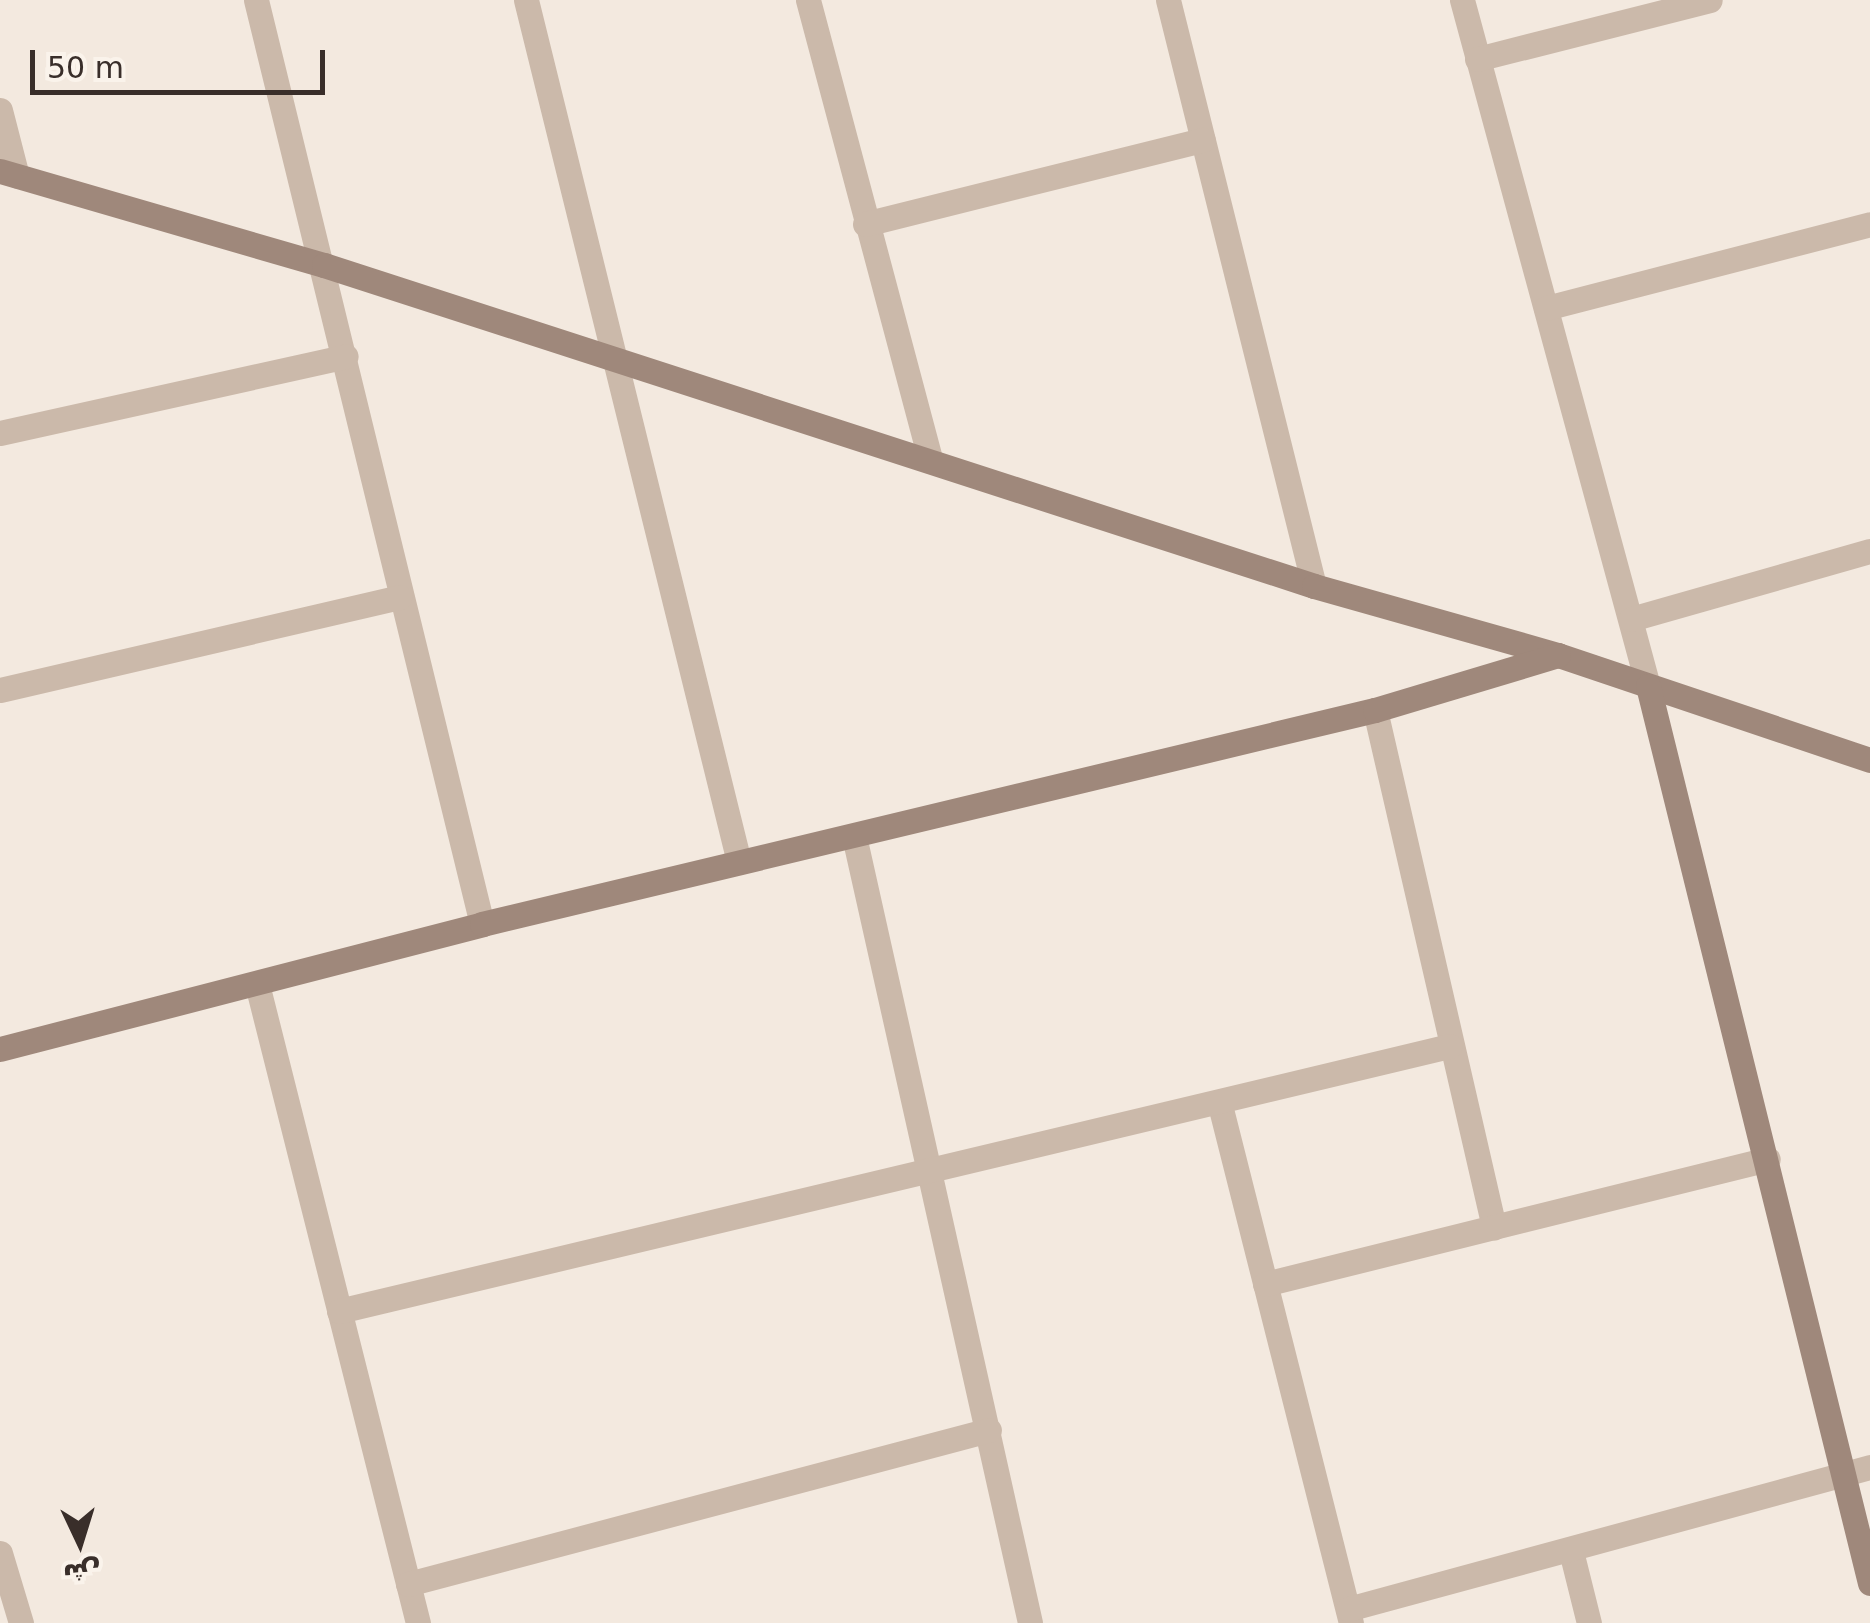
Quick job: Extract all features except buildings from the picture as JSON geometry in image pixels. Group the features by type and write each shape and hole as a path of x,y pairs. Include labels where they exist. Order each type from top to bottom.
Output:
{"street":[{"path":"256,0 324,265 399,597 482,924"},
{"path":"526,0 619,363 739,862"},
{"path":"808,0 930,460"},
{"path":"1168,0 1314,586"},
{"path":"1462,0 1631,618 1870,1583"},
{"path":"1477,59 1710,0"},
{"path":"0,110 8,174 324,265 1314,586 1558,654 1870,760"},
{"path":"865,224 1203,140"},
{"path":"1546,308 1870,224"},
{"path":"0,433 346,356"},
{"path":"1631,618 1870,550"},
{"path":"0,690 399,597"},
{"path":"0,1049 482,924 1375,710 1558,654"},
{"path":"1375,710 1494,1227"},
{"path":"854,836 990,1430 1030,1623"},
{"path":"257,984 418,1623"},
{"path":"339,1310 931,1173 1450,1046"},
{"path":"1220,1104 1349,1616 1870,1467"},
{"path":"1265,1284 1768,1160"},
{"path":"408,1584 990,1430"},
{"path":"1571,1551 1589,1623"},
{"path":"0,1553 21,1623"}]}
